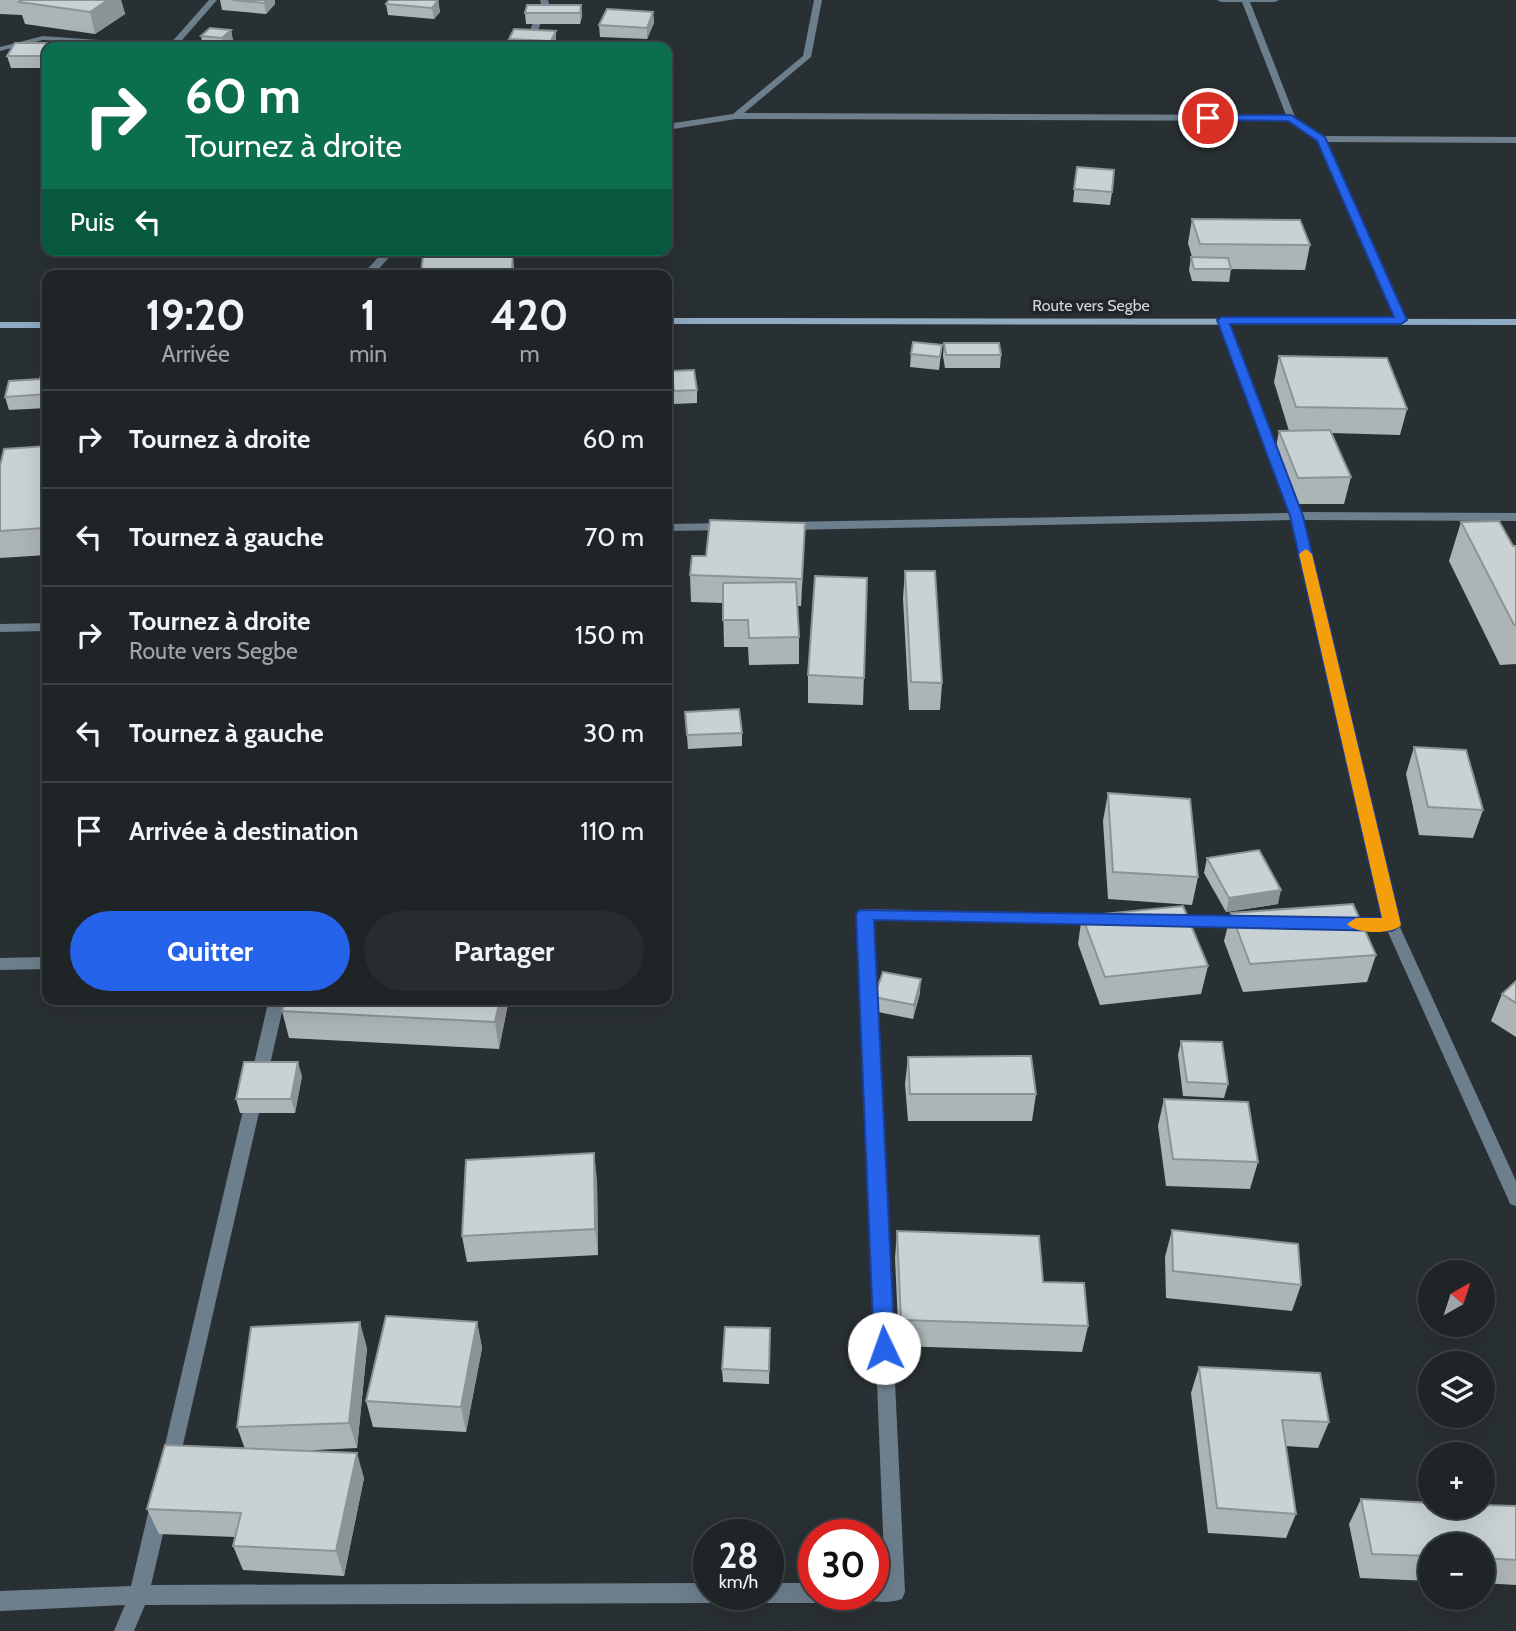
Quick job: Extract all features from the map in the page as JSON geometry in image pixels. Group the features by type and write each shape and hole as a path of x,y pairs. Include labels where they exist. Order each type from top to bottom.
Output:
{"main road":[{"name":"Route vers Segbe","path":"672,321 1516,322"},
{"path":"0,325 42,325"}],"street":[{"path":"175,42 213,0"},
{"path":"529,42 544,0"},
{"path":"736,116 807,57 818,0"},
{"path":"1221,0 1275,0"},
{"path":"1245,0 1291,118"},
{"path":"0,50 43,38 120,42"},
{"path":"672,126 736,116 1291,118 1322,139 1401,320"},
{"path":"1322,139 1516,140"},
{"path":"372,270 385,256"},
{"path":"1222,320 1297,516 1392,925 1516,1199"},
{"path":"776,526 1297,516 1516,517"},
{"path":"672,528 735,527"},
{"path":"0,628 42,627"},
{"path":"889,1592 895,1592 865,914 1115,919"},
{"path":"1156,920 1267,922"},
{"path":"1323,923 1392,925"},
{"path":"0,964 42,963"},
{"path":"124,1631 139,1595 276,1005"},
{"path":"0,1601 139,1595 693,1593"}],"building":[{"path":"108,0 90,12 19,2"},
{"path":"232,0 267,0 264,3"},
{"path":"389,0 438,0 432,8 386,4"},
{"path":"527,5 581,5 580,13 525,13"},
{"path":"607,9 653,12 647,28 599,25"},
{"path":"210,28 231,30 222,38 201,36"},
{"path":"514,29 556,31 551,41 509,39"},
{"path":"15,43 42,43 42,56 7,56"},
{"path":"1077,167 1114,170 1112,192 1074,189"},
{"path":"1192,219 1300,220 1310,245 1200,244"},
{"path":"423,256 513,256 512,270 421,270"},
{"path":"1191,257 1228,258 1231,269 1194,269"},
{"path":"913,342 942,345 940,357 911,354"},
{"path":"944,343 999,343 1001,355 946,355"},
{"path":"1279,356 1387,358 1407,409 1296,407"},
{"path":"694,370 697,390 674,391 672,371"},
{"path":"42,371 42,394 5,397 9,381 40,379"},
{"path":"1330,430 1351,477 1298,478 1279,431"},
{"path":"42,446 42,528 0,531 0,466 4,449"},
{"path":"710,520 805,523 802,579 690,575 692,556 706,556"},
{"path":"1499,521 1513,546 1516,546 1516,625 1461,522"},
{"path":"905,571 935,571 942,683 911,682"},
{"path":"815,576 867,578 864,678 808,675"},
{"path":"796,582 799,637 749,638 748,620 723,620 723,583"},
{"path":"739,709 742,733 687,735 685,712"},
{"path":"1414,747 1466,750 1483,810 1428,807"},
{"path":"1108,793 1190,799 1198,877 1113,872"},
{"path":"1259,850 1281,890 1229,898 1207,858"},
{"path":"1353,904 1376,955 1250,964 1231,913"},
{"path":"1183,906 1208,966 1105,977 1082,916"},
{"path":"883,972 921,979 914,1005 874,997"},
{"path":"1516,981 1516,1003 1502,994"},
{"path":"284,1005 499,1005 495,1022 282,1011"},
{"path":"1181,1041 1222,1042 1228,1084 1187,1082"},
{"path":"1031,1056 1036,1094 910,1094 908,1057"},
{"path":"244,1062 298,1062 291,1099 236,1099"},
{"path":"1164,1099 1248,1102 1258,1162 1173,1159"},
{"path":"594,1153 595,1229 462,1236 466,1160"},
{"path":"1172,1230 1298,1244 1301,1285 1173,1271"},
{"path":"897,1231 1039,1236 1043,1282 1084,1283 1088,1326 901,1320"},
{"path":"386,1316 477,1322 461,1407 366,1401"},
{"path":"360,1322 349,1423 237,1427 251,1327"},
{"path":"725,1327 770,1328 769,1371 722,1369"},
{"path":"1199,1367 1320,1373 1329,1422 1282,1420 1296,1514 1217,1508"},
{"path":"165,1445 357,1453 336,1551 233,1546 241,1513 147,1509"},
{"path":"1361,1499 1418,1502 1418,1519 1495,1519 1495,1505 1516,1506 1516,1560 1495,1559 1495,1533 1418,1533 1418,1556 1372,1554"}],"slow traffic":[{"path":"1306,554 1392,925 1356,924"}],"route":[{"path":"884,1348 865,914 1392,925 1297,516 1222,320 1401,320 1322,139 1291,118 1208,118"}]}
